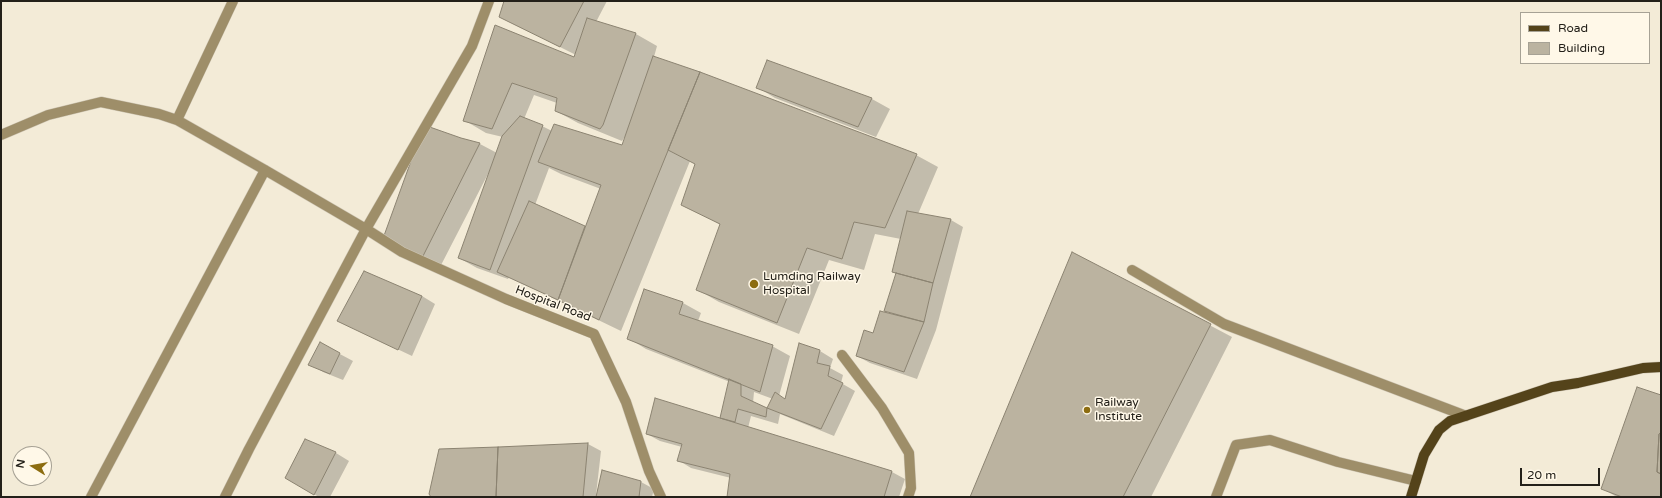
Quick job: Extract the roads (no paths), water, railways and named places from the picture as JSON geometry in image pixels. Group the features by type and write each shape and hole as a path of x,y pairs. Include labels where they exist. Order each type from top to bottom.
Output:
{"main road":[{"path":"1411,497 1424,455 1439,430 1450,421 1552,387 1578,383 1643,368 1661,367"}],"street":[{"path":"177,120 233,1"},
{"path":"226,497 249,449 366,229 472,46 489,1"},
{"name":"Hospital Road","path":"1,136 48,116 101,102 159,114 177,120 366,229 402,252 506,299 594,334 626,402 649,470 662,497"},
{"path":"91,497 265,170"},
{"path":"1132,270 1224,324 1466,416"},
{"path":"842,355 882,408 909,453 911,488 908,497"},
{"path":"1216,497 1236,445 1270,440 1338,462 1416,481"}],"place":[{"name":"Lumding Railway Hospital","path":"754,284"},
{"name":"Railway Institute","path":"1087,410"}]}
